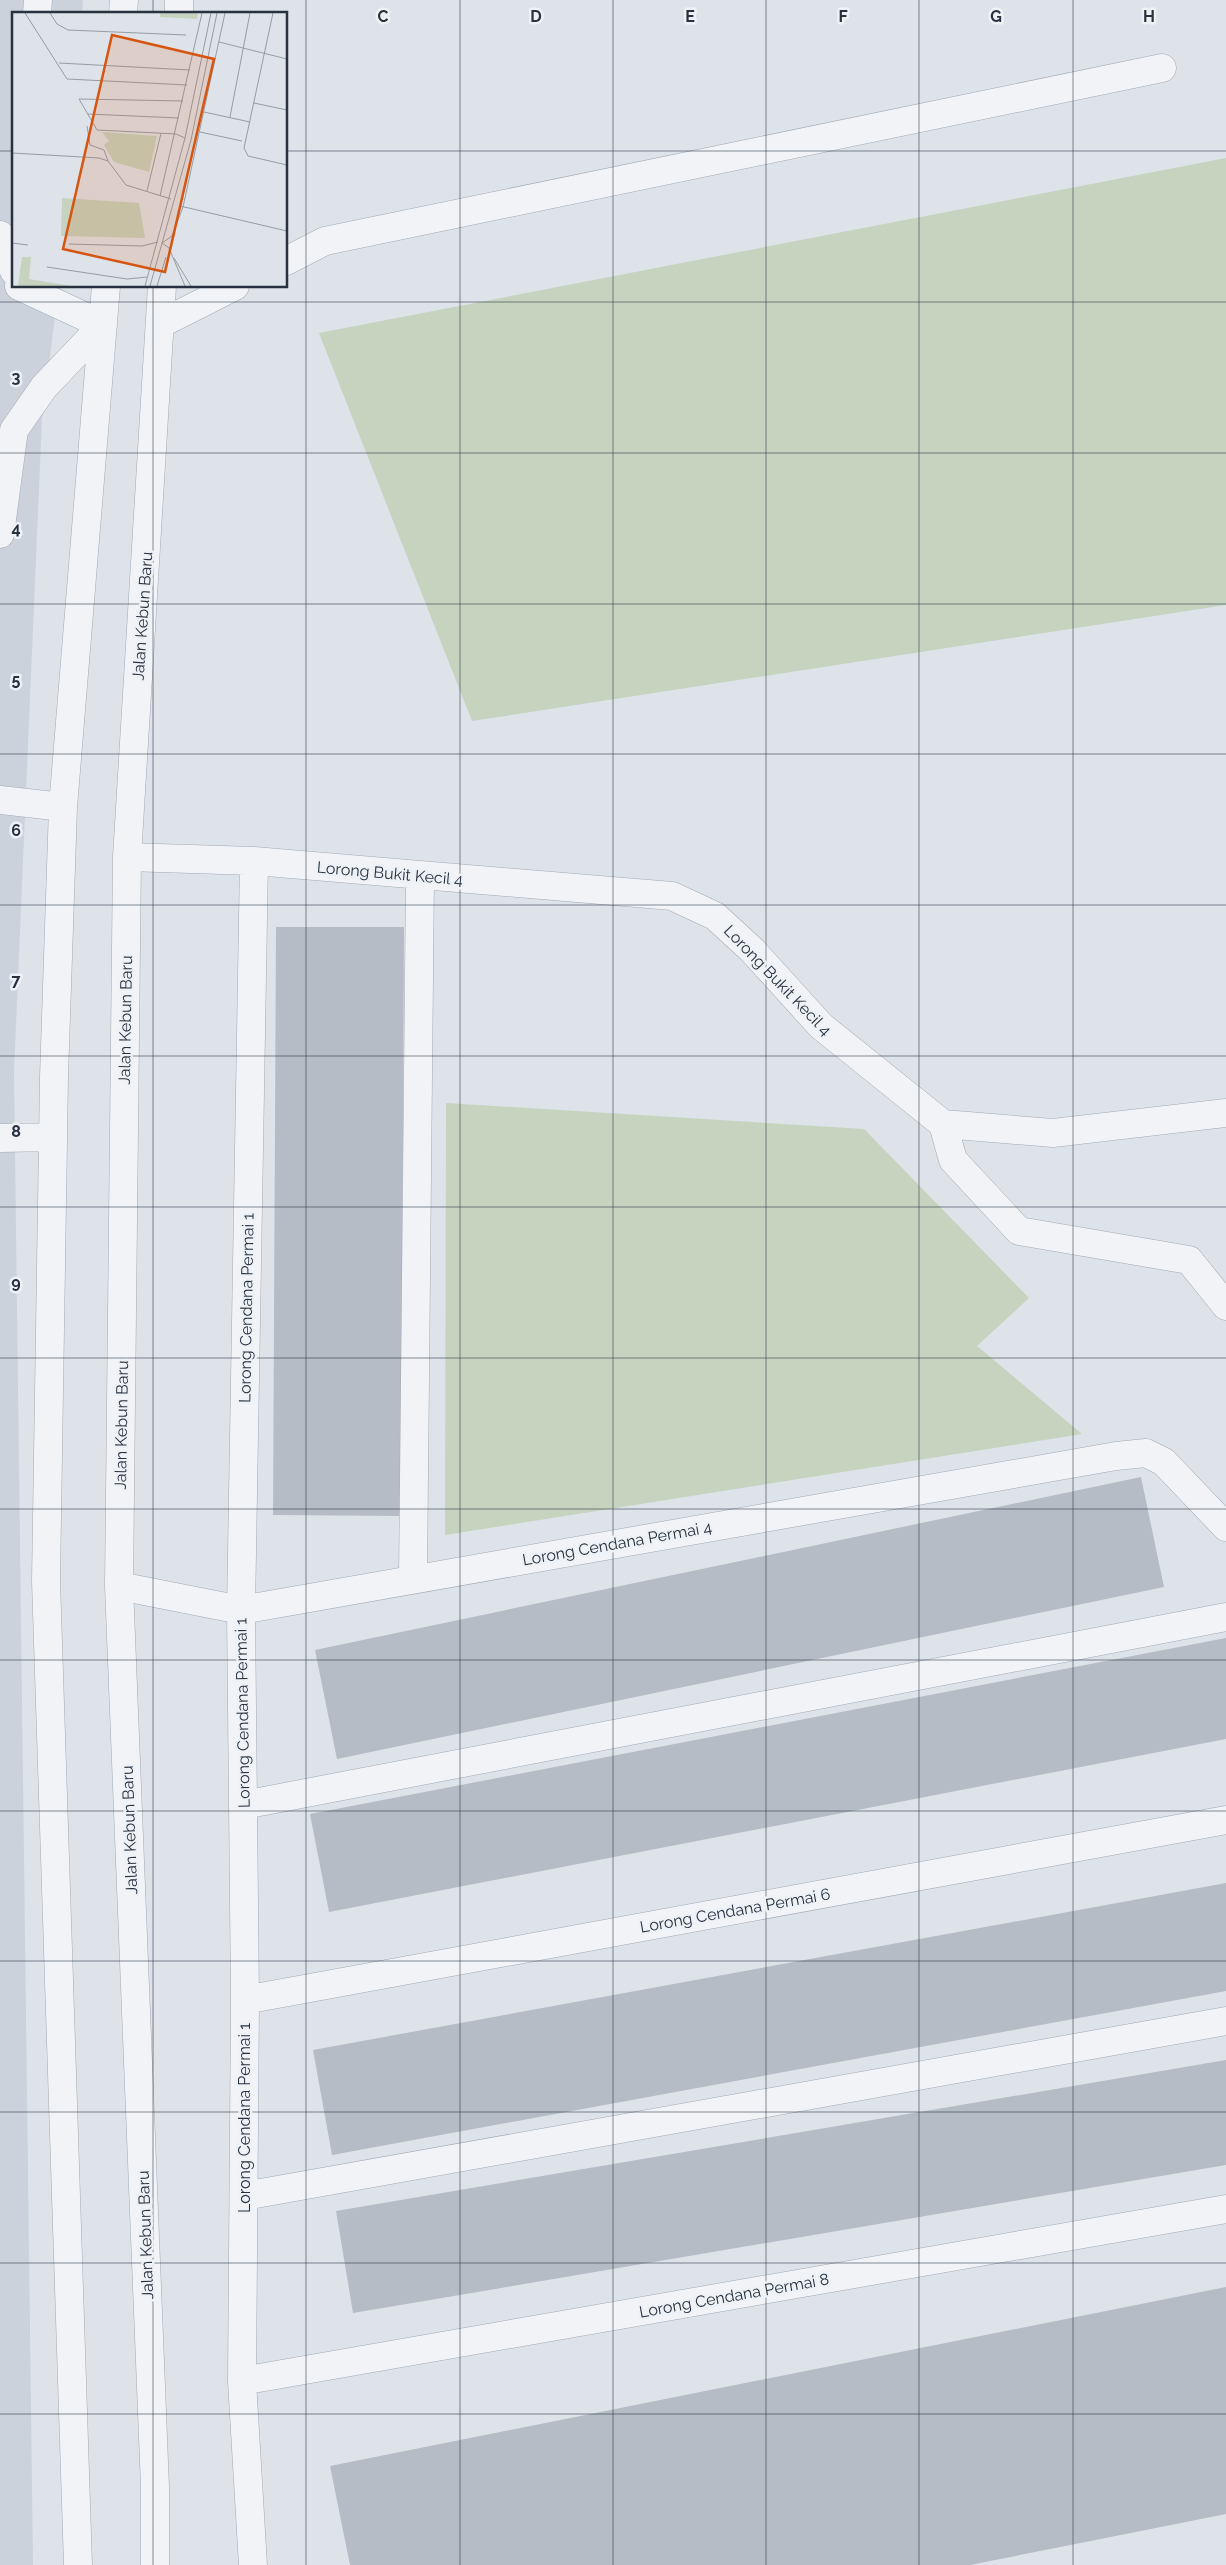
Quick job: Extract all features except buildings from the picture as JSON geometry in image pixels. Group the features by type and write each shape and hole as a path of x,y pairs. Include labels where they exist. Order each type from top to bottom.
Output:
{"street":[{"path":"288,260 325,241 1162,68"},
{"path":"0,234 12,268"},
{"path":"0,266 12,277"},
{"path":"29,288 103,325"},
{"path":"78,2565 46,1581 53,1137 63,807 106,288"},
{"name":"Jalan Kebun Baru","path":"155,2565 155,2487 119,1586 127,857 162,288"},
{"path":"160,324 232,288"},
{"path":"0,534 14,430 44,387 103,325"},
{"path":"0,800 63,807"},
{"name":"Lorong Bukit Kecil 4","path":"127,857 254,861 672,896 715,916 752,950 821,1026 943,1124"},
{"name":"Lorong Cendana Permai 1","path":"253,2565 242,2382 244,2000 241,1610 254,861"},
{"path":"413,1579 420,875"},
{"path":"1226,1113 1053,1133 943,1124 954,1160 1019,1231 1189,1260 1226,1306"},
{"path":"0,1138 53,1137"},
{"name":"Lorong Cendana Permai 4","path":"119,1586 241,1610 1116,1456 1146,1453 1164,1462 1226,1527"},
{"path":"243,1805 1226,1617"},
{"name":"Lorong Cendana Permai 6","path":"244,2000 1226,1820"},
{"path":"244,2196 1226,2022"},
{"name":"Lorong Cendana Permai 8","path":"242,2382 1226,2209"}],"shaded area":[{"path":"0,0 83,0 82,12 12,12 12,288 59,288 42,419 14,1071 33,2565 0,2565"}],"green space":[{"path":"1226,158 1226,605 472,721 319,333"},
{"path":"446,1103 864,1129 1029,1298 977,1346 1082,1434 445,1535"}]}
